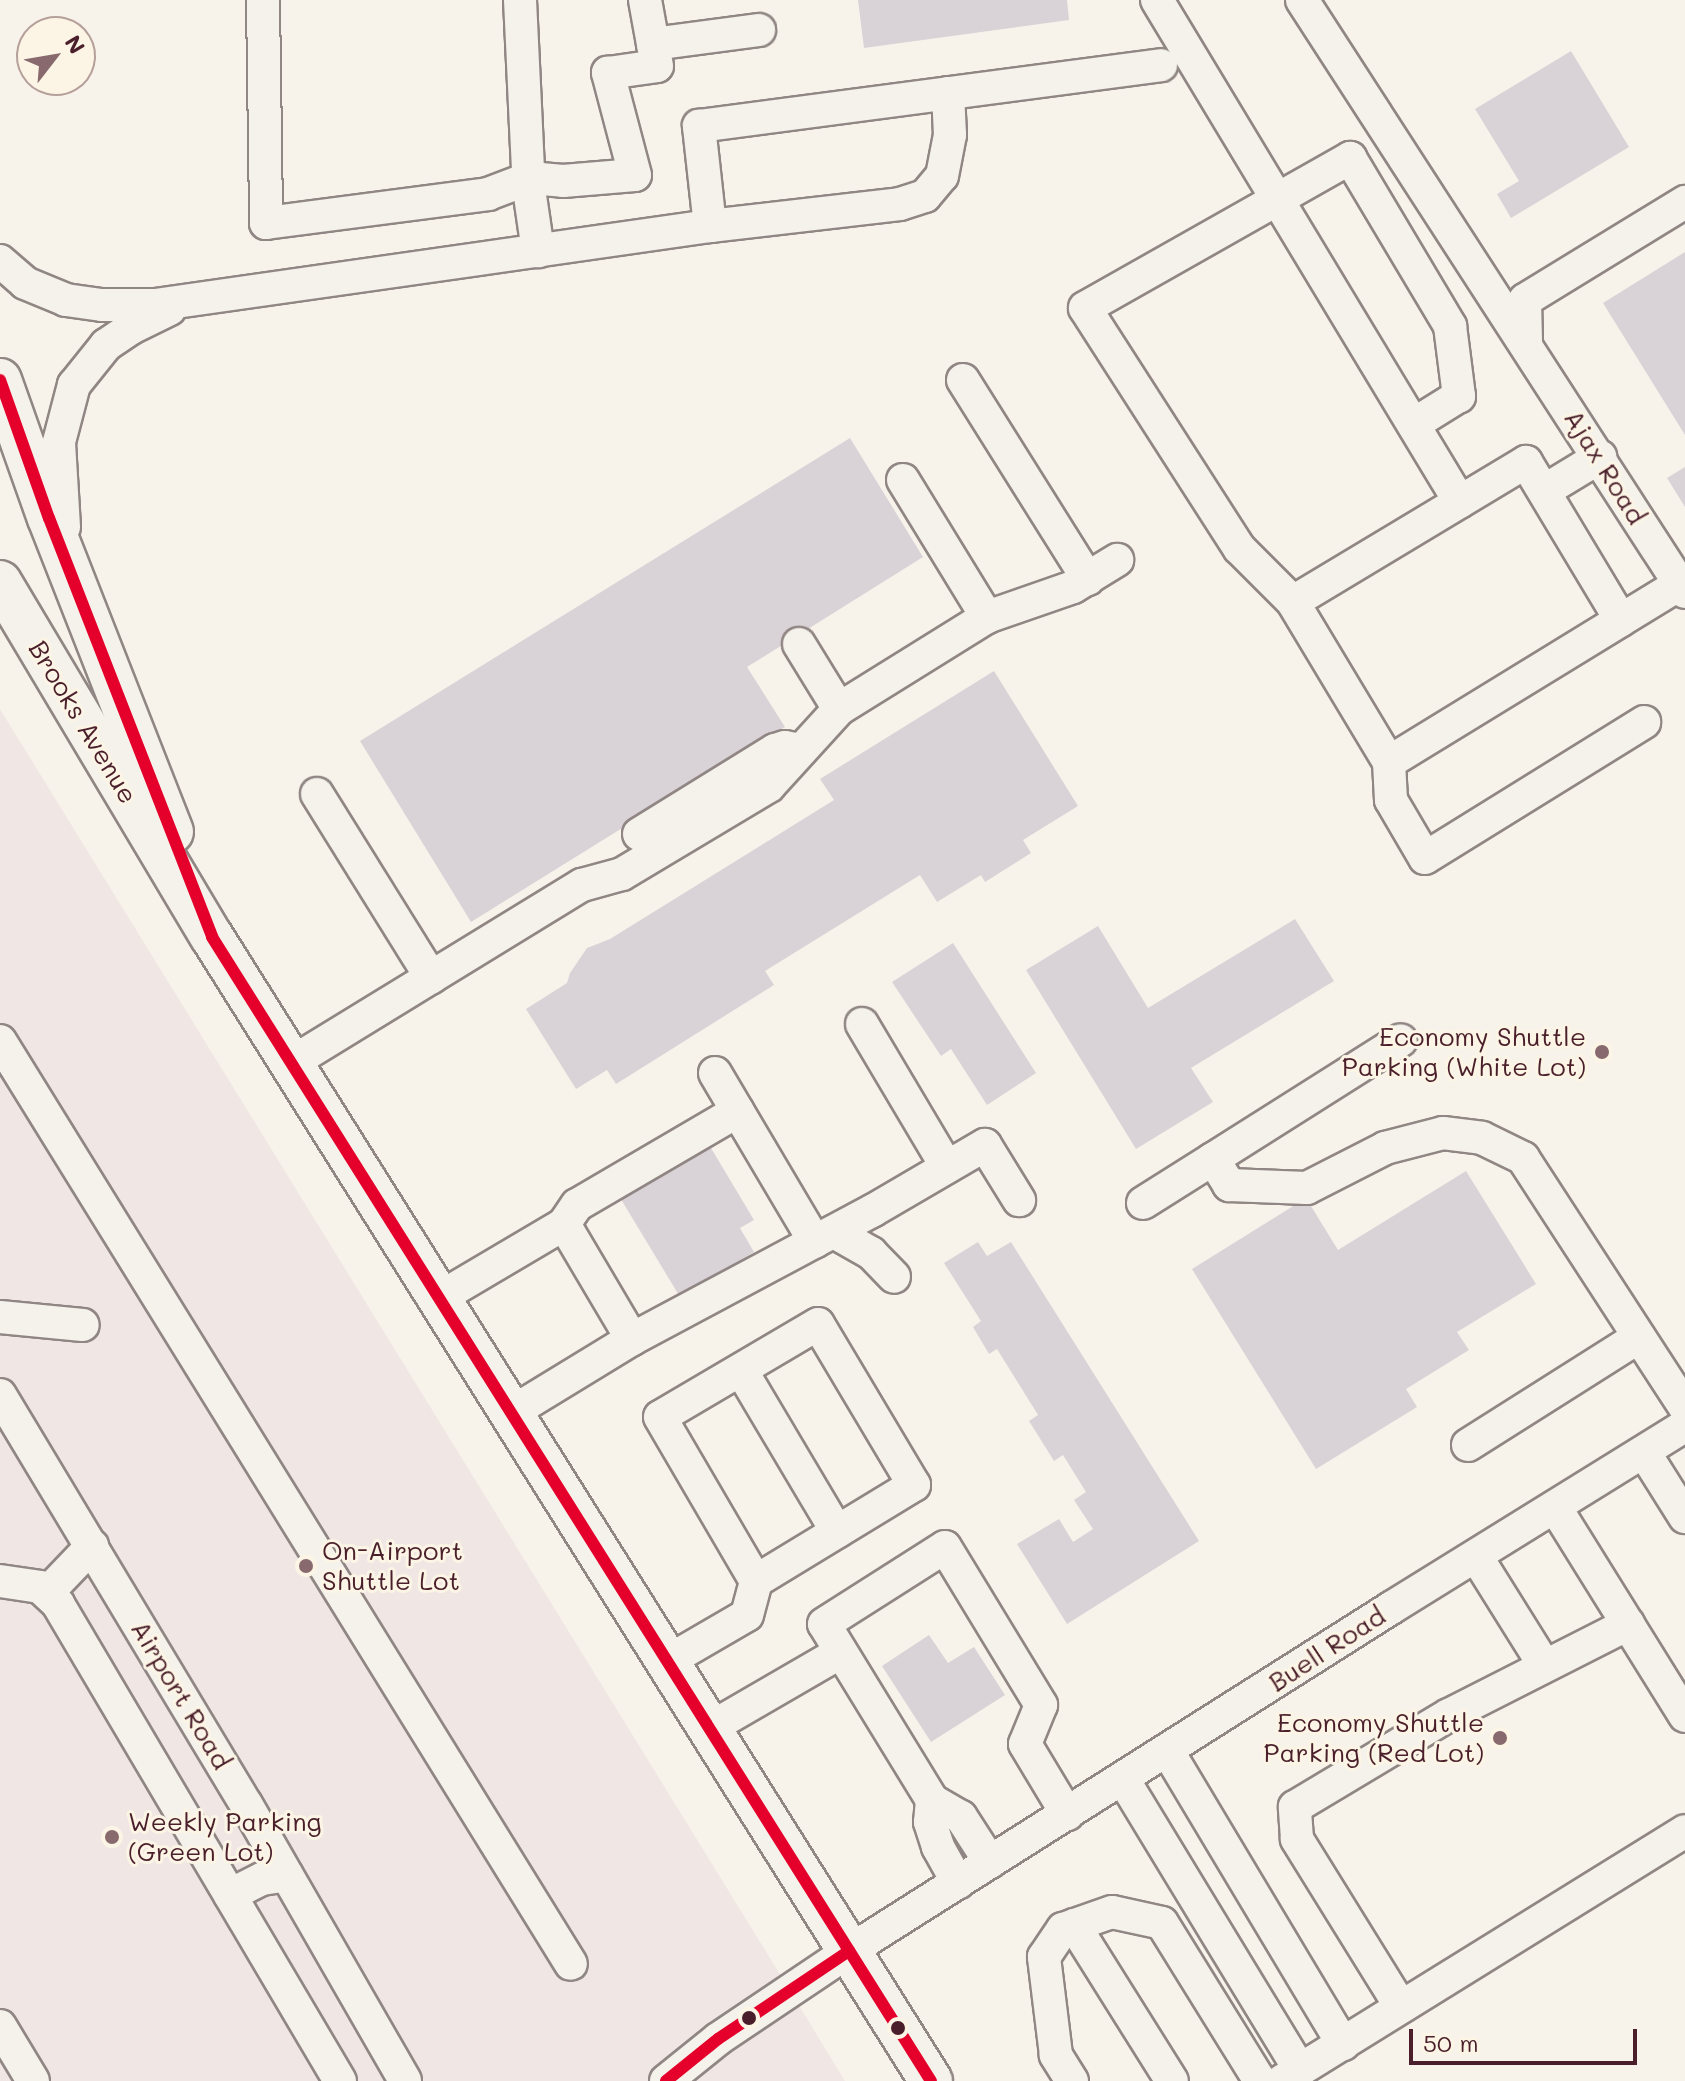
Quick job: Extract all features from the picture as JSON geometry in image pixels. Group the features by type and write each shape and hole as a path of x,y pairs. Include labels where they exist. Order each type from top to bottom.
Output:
{"main road":[{"path":"0,380 212,937"},
{"name":"Brooks Avenue","path":"0,582 212,937 931,2081"}],"street":[{"path":"263,0 266,223 488,194 530,178 563,181 635,175 608,73 657,66 645,0"},
{"path":"520,0 530,178 538,251"},
{"path":"1157,0 1460,502"},
{"name":"Ajax Road","path":"1302,0 1526,341 1682,588"},
{"path":"653,44 759,30"},
{"path":"710,226 699,126 1161,65"},
{"path":"0,261 25,283 66,300 125,306 192,302 710,226 900,204 925,196 935,188 946,162 948,93"},
{"path":"1414,424 1459,396 1450,326 1350,158 1085,308 1239,548 1293,602 1389,762 1391,800 1425,858 1644,722"},
{"path":"1526,341 1525,300 1685,202"},
{"path":"78,591 64,532 59,484 59,442 69,398 88,363 106,345 145,321 192,302"},
{"path":"963,380 1088,579"},
{"path":"1544,491 1600,457"},
{"path":"1293,602 1526,462 1621,620"},
{"path":"903,480 987,617"},
{"path":"291,1063 582,885 622,874 757,793 779,777 839,709 987,617 1058,594 1117,560"},
{"path":"1389,762 1621,620 1682,588"},
{"path":"799,644 839,709"},
{"path":"639,834 775,750 785,747 800,750"},
{"path":"317,794 431,977"},
{"path":"862,1024 947,1167"},
{"path":"1143,1203 1401,1040"},
{"path":"0,1041 571,1964"},
{"path":"715,1073 825,1237 871,1253 894,1277"},
{"path":"439,1298 564,1224 577,1205 738,1111"},
{"path":"1213,1159 1229,1185 1307,1188 1385,1148 1443,1133 1482,1138 1523,1158 1685,1407"},
{"path":"511,1413 632,1339 825,1237 985,1145 1019,1200"},
{"path":"564,1224 632,1339"},
{"path":"0,1317 83,1325"},
{"path":"668,1661 747,1615 756,1581 914,1485 818,1324 660,1417 756,1581"},
{"path":"1468,1445 1639,1337"},
{"path":"741,1370 837,1532"},
{"name":"Airport Road","path":"0,1395 287,1875 405,2081"},
{"name":"Buell Road","path":"849,1951 1685,1426"},
{"path":"1644,1452 1685,1517"},
{"path":"1555,1507 1685,1716"},
{"path":"48,1592 92,1546"},
{"path":"990,1862 961,1817 932,1800 824,1624 945,1547 1041,1705 1025,1744 1067,1814"},
{"path":"1476,1556 1544,1665"},
{"path":"0,1581 32,1584 48,1592 340,2081"},
{"path":"1401,2007 1297,1839 1295,1807 1449,1715 1628,1624"},
{"path":"710,1728 841,1652"},
{"path":"1167,1750 1343,2044"},
{"path":"1123,1779 1291,2076 1685,1831"},
{"path":"932,1800 930,1822 938,1847 958,1883"},
{"path":"230,1895 262,1879 287,1875"},
{"path":"1072,2081 1056,2055 1044,1957 1063,1929 1112,1912 1162,1923 1260,2081"},
{"path":"1074,1925 1172,2081"},
{"path":"666,2081 718,2039 849,1951"},
{"path":"0,2026 33,2081"}],"shaded area":[{"name":"On-Airport Shuttle Lot","path":"0,709 775,1966 845,2081 0,2081"}],"building":[{"path":"858,0 1067,0 1069,20 864,48"},
{"path":"1571,51 1629,147 1511,218 1497,194 1519,181 1475,109"},
{"path":"1685,252 1685,435 1603,303"},
{"path":"850,438 923,557 747,667 785,727 471,922 360,741"},
{"path":"1685,467 1685,507 1667,478"},
{"path":"994,671 1078,806 1023,840 1031,853 985,882 981,875 937,902 920,875 765,971 774,985 616,1084 607,1070 576,1089 526,1009 567,983 587,948 610,939 834,800 820,779"},
{"path":"1295,919 1334,981 1191,1068 1213,1102 1136,1149 1026,970 1098,926 1148,1008"},
{"path":"953,943 1036,1073 987,1105 951,1049 941,1056 892,982"},
{"path":"708,1143 754,1220 740,1228 754,1252 680,1297 619,1196"},
{"path":"1466,1171 1536,1284 1457,1332 1469,1350 1406,1389 1417,1407 1316,1469 1192,1269 1306,1198 1338,1250"},
{"path":"978,1242 987,1256 1011,1242 1199,1541 1067,1624 1017,1544 1059,1519 1073,1542 1093,1529 1074,1500 1086,1492 1063,1455 1054,1461 1029,1421 1038,1415 997,1349 989,1354 973,1327 981,1321 944,1263"},
{"path":"929,1635 948,1663 974,1647 1005,1695 931,1742 882,1666"}],"transit line":[{"path":"0,380 49,518 212,937 931,2081"},
{"path":"666,2081 718,2039 849,1951"}],"place":[{"name":"Economy Shuttle Parking (White Lot)","path":"1602,1052"},
{"name":"On-Airport Shuttle Lot","path":"306,1566"},
{"name":"Economy Shuttle Parking (Red Lot)","path":"1500,1738"},
{"name":"Weekly Parking (Green Lot)","path":"112,1837"}]}
